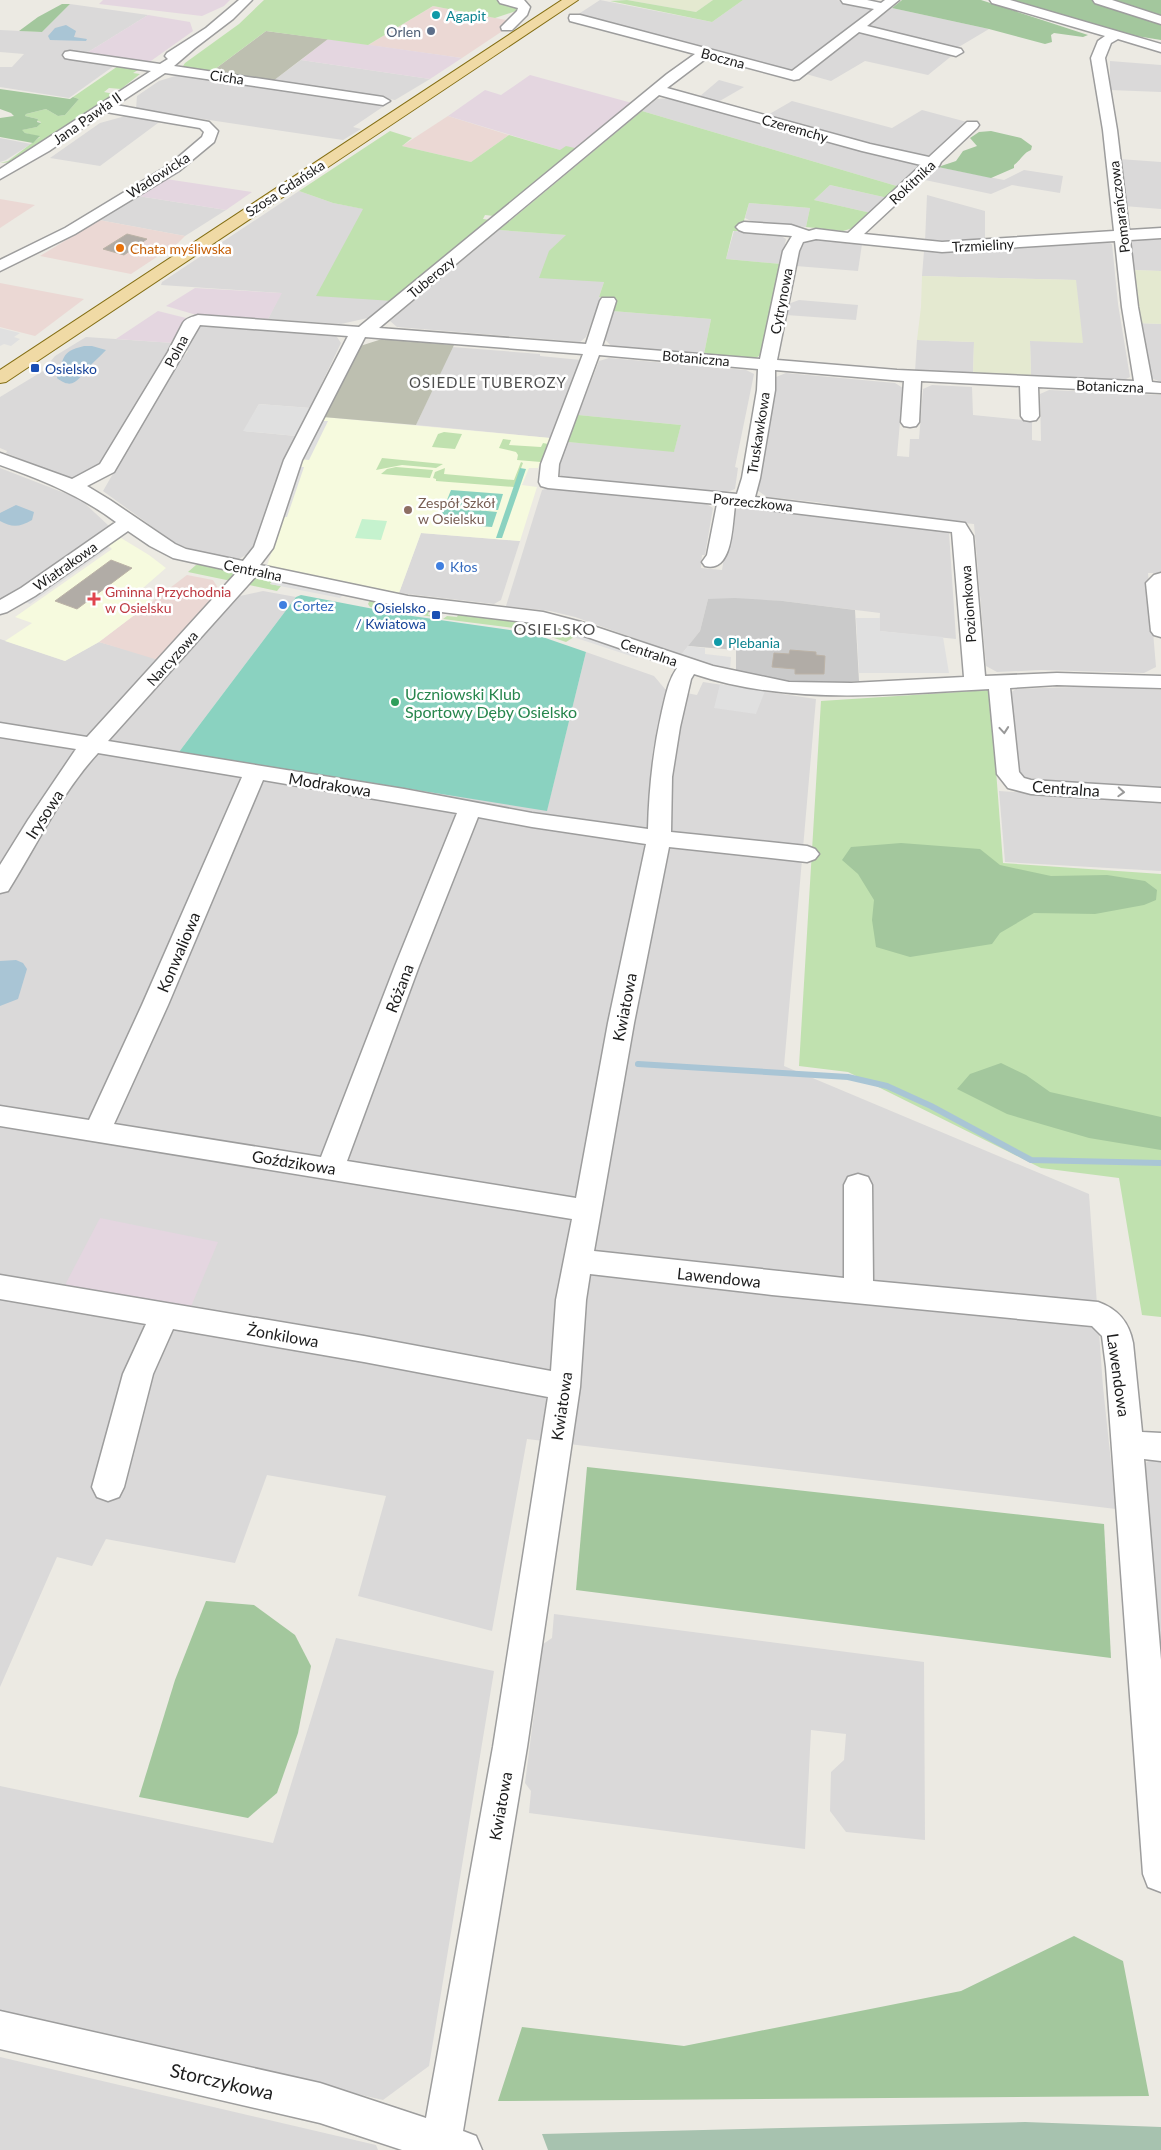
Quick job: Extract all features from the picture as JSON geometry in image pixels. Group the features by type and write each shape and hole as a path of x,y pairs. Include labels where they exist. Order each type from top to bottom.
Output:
{"main road":[{"name":"Szosa Gdańska","path":"0,378 143,281 571,0"}],"street":[{"name":"Jana Pawła II","path":"0,175 44,148 160,68 216,28 246,0"},
{"path":"504,0 520,3 524,7 523,12 506,27"},
{"name":"Boczna","path":"848,0 888,4"},
{"path":"996,0 1161,48"},
{"path":"1099,0 1161,20"},
{"name":"Boczna","path":"575,18 794,76 888,4"},
{"path":"858,28 956,52"},
{"name":"Pomarańczowa","path":"1116,35 1105,41 1098,58 1110,130 1130,307 1152,388"},
{"name":"Tuberozy","path":"248,569 263,548 293,460 353,340 686,66 705,53"},
{"name":"Cicha","path":"70,55 411,106"},
{"name":"Czeremchy","path":"658,90 866,148 934,163"},
{"name":"Wadowicka","path":"0,266 70,231 174,168 209,138 211,131 204,125 103,107"},
{"name":"Rokitnika","path":"851,238 934,163 972,125"},
{"name":"Jana Pawła II","path":"0,183 34,159 44,148"},
{"name":"Trzmieliny","path":"744,227 791,230 801,237 816,234 942,247 1161,233"},
{"name":"Cytrynowa","path":"768,364 793,243 801,237"},
{"path":"592,350 608,301"},
{"name":"Polna","path":"72,486 97,475 107,468 177,352 192,322 204,319 364,331"},
{"name":"Botaniczna","path":"364,331 913,376 1152,388"},
{"name":"Porzeczkowa","path":"592,350 550,464 548,482 735,500 958,527"},
{"name":"Truskawkowa","path":"712,562 717,556 735,500 751,478 768,364"},
{"path":"910,422 913,376"},
{"path":"1029,383 1030,416"},
{"name":"Centralna","path":"0,459 72,486 130,522 157,542 180,554 408,602 543,618 584,629 689,666 758,683 803,689 851,689 1057,679 1161,682"},
{"name":"Wiatrakowa","path":"0,608 28,592 120,527 130,522"},
{"name":"Poziomkowa","path":"958,527 963,536 971,645 988,682"},
{"name":"Narcyzowa","path":"92,745 248,569"},
{"path":"1161,579 1156,583 1161,630"},
{"name":"Kwiatowa","path":"448,2148 565,1387 571,1300 621,1023 659,838 661,777 669,727 680,679 689,666"},
{"name":"Centralna","path":"988,682 1008,774 1010,779 1016,783 1031,787 1161,795"},
{"name":"Modrakowa","path":"0,730 659,838 807,854"},
{"name":"Irysowa","path":"0,885 78,761 92,745"},
{"name":"Konwaliowa","path":"97,1131 155,1005 238,816 255,772"},
{"name":"Różana","path":"331,1168 470,808"},
{"name":"Goździkowa","path":"0,1116 588,1211"},
{"path":"858,1185 859,1291"},
{"name":"Lawendowa","path":"578,1261 1098,1314 1109,1320 1116,1331 1121,1367 1161,1874"},
{"name":"Żonkilowa","path":"0,1287 165,1314 565,1387"},
{"path":"108,1487 138,1374 165,1314"},
{"path":"1127,1444 1161,1447"},
{"name":"Storczykowa","path":"0,2030 320,2103 448,2148"}],"shaded area":[{"path":"103,0 230,0 224,6 202,16 99,4"},
{"path":"600,0 712,22 743,0 837,0 869,6 872,9 795,70 784,71 577,15"},
{"path":"627,0 713,0 696,12"},
{"path":"70,4 148,15 85,54 70,52 63,56 118,63 69,98 0,87 0,67 12,67 24,54 0,52 0,30 42,32"},
{"path":"433,6 516,22 462,58 368,45"},
{"path":"892,8 989,29 957,48 873,28 870,25"},
{"path":"148,15 190,22 193,31 148,63 85,54"},
{"path":"266,31 328,39 273,81 211,72"},
{"path":"860,33 868,33 954,54 928,75 865,61 831,81 806,74"},
{"path":"328,39 462,58 430,79 301,60"},
{"path":"301,60 430,79 395,100 273,81"},
{"path":"1110,61 1161,65 1161,92 1110,90"},
{"path":"185,73 387,104 353,127 361,129 343,140 136,109 137,96 159,81"},
{"path":"530,75 632,103 579,149 560,150 448,116 485,90 501,95"},
{"path":"719,80 744,87 718,102 699,97"},
{"path":"672,98 858,150 915,163 920,168 900,187 642,111 657,99"},
{"path":"792,101 892,128 922,110 967,122 934,154 922,156 867,144 766,116"},
{"path":"129,115 162,120 100,166 50,158 100,123"},
{"path":"448,116 509,135 471,162 402,146"},
{"path":"0,138 31,144 0,162"},
{"path":"1119,159 1161,162 1161,209 1124,206"},
{"path":"938,167 1004,180 1024,170 1063,176 1060,193 1012,185 991,194 925,180"},
{"path":"166,179 252,192 226,210 138,196"},
{"path":"830,185 888,198 871,213 814,200"},
{"path":"299,191 333,203 364,209 393,301 372,317 341,324 268,319 281,293 161,285 162,282"},
{"path":"927,195 985,211 985,240 925,242"},
{"path":"138,196 226,210 185,236 99,220"},
{"path":"0,199 35,205 0,228"},
{"path":"749,203 810,208 806,227 753,222 745,218"},
{"path":"99,220 185,236 178,243 131,274 40,256"},
{"path":"499,230 567,235 604,282 599,297 601,298 586,337 580,342 397,327 390,321"},
{"path":"734,231 778,234 786,239 781,264 726,259"},
{"path":"1161,236 1161,271 1131,270 1128,241 1135,237"},
{"path":"812,238 862,244 858,271 796,266 802,241"},
{"path":"1105,241 1112,244 1118,304 1130,377 1124,380 1031,376 1030,341 1076,280 922,276 924,251 940,253"},
{"path":"1131,270 1161,271 1161,324 1138,323"},
{"path":"922,276 1076,280 1083,343 1030,341 1031,376 973,374 974,342 917,340"},
{"path":"0,283 84,299 35,336 0,327"},
{"path":"195,288 282,293 268,319 193,314 166,306"},
{"path":"799,300 858,305 856,320 786,315 788,304"},
{"path":"158,311 186,318 174,343 116,339"},
{"path":"612,311 711,319 704,354 611,346 604,338"},
{"path":"1138,323 1161,324 1161,382 1148,377"},
{"path":"198,324 335,334 341,343 310,408 259,404 244,431 296,436 275,485 253,551 237,560 176,544 103,491 180,357 188,351 184,349"},
{"path":"0,328 20,333 14,337 20,339 11,346 4,344 0,346"},
{"path":"86,337 174,343 94,473 75,481 6,453 7,451 0,448 0,397 43,371 55,356"},
{"path":"382,339 454,345 416,425 323,417 357,347"},
{"path":"917,340 974,342 973,374 915,372"},
{"path":"452,347 540,354 540,356 581,360 550,438 416,425"},
{"path":"609,358 746,370 754,374 735,467 738,468 735,489 724,493 564,478 556,472 568,442 674,451 681,425 578,415 599,361"},
{"path":"786,373 895,383 903,388 897,456 909,457 910,439 919,439 923,389 932,385 972,387 973,415 1032,421 1032,440 1041,441 1040,394 1049,390 1161,395 1161,573 1148,573 1156,667 1144,673 1041,670 997,672 986,666 974,524 904,517 816,502 767,497 757,490 776,377"},
{"path":"259,404 310,408 296,436 243,431"},
{"name":"Zespół Szkół w Osielsku","path":"323,417 550,438 538,468 529,468 522,485 537,487 520,541 421,533 399,593 267,566 301,463"},
{"path":"318,421 328,421 309,460 299,459"},
{"path":"295,467 304,467 287,517 278,517"},
{"path":"0,468 80,499 109,526 0,603"},
{"path":"551,487 705,503 713,508 705,555 702,555 701,568 722,570 732,511 742,507 939,527 949,532 956,639 879,631 880,613 783,601 708,599 700,631 681,655 575,617 550,611 506,606 542,490"},
{"path":"421,533 520,541 501,600 494,604 399,593"},
{"name":"Gminna Przychodnia w Osielsku","path":"121,538 166,568 143,588 151,591 143,598 153,601 99,642 65,661 5,641 32,623 15,617 112,549 108,545"},
{"path":"102,545 109,548 30,604 22,601"},
{"path":"187,575 213,580 220,591 158,660 99,642"},
{"path":"275,578 344,593 340,598 270,584"},
{"path":"263,591 296,597 179,752 547,810 586,652 654,676 665,689 697,695 703,682 816,699 784,1066 1089,1194 1103,1387 1116,1509 527,1439 492,1631 358,1596 386,1496 267,1475 235,1563 106,1539 92,1566 57,1557 0,1687 0,639 65,661 99,642 178,664 240,596"},
{"path":"735,598 783,601 855,610 859,681 816,685 790,684 736,672 736,650 688,646 700,631 708,599"},
{"path":"856,618 880,618 880,631 943,637 949,673 859,673"},
{"path":"571,630 641,653 637,658 567,635"},
{"path":"688,646 705,648 705,654 731,657 730,670 681,655"},
{"path":"720,684 765,691 756,714 714,708"},
{"path":"1100,686 1161,690 1161,788 1025,780 1018,775 1010,693 1016,689"},
{"path":"999,791 1161,801 1161,871 1005,862"},
{"path":"100,1218 218,1242 190,1309 65,1285"},
{"path":"1154,1456 1161,1457 1161,1712 1139,1469"},
{"path":"554,1614 924,1662 925,1840 846,1832 830,1811 831,1772 844,1760 846,1734 811,1730 805,1849 529,1813 531,1791 525,1783 543,1644 552,1638"},
{"path":"336,1638 494,1671 429,2066 383,2100 0,2012 0,1786 273,1843"},
{"path":"0,2057 376,2145 378,2150 0,2150"},
{"path":"1025,2122 1161,2127 1161,2150 548,2150 542,2134"}],"green space":[{"path":"264,0 496,0 515,4 519,10 495,18 433,6 368,45 266,31 211,72 181,69 185,63 239,24"},
{"path":"627,0 696,12 713,0 743,0 712,22 610,1"},
{"path":"902,0 981,0 1088,35 1083,37 1054,33 1051,35 1052,42 1045,44 989,29 892,8"},
{"path":"1004,0 1092,0 1161,22 1161,40 1130,35"},
{"path":"1104,0 1161,0 1161,19"},
{"path":"62,4 70,4 42,32 19,31 38,17"},
{"path":"121,64 143,67 133,73 140,74 121,89 109,88 104,92 114,94 14,162 0,163 8,161 40,137 21,130 37,127 41,122 37,121 38,119 25,116 26,114 46,109 58,116 65,115 79,99 73,97"},
{"path":"0,89 79,99 65,115 58,116 46,109 26,114 25,116 38,119 37,122 41,123 37,127 22,130 25,133 40,136 33,143 0,137 0,118 14,116 0,109"},
{"path":"642,111 900,187 888,198 830,185 814,200 871,213 853,228 843,231 806,227 810,208 749,203 741,231 733,231 726,259 781,264 764,353 754,359 704,354 711,319 612,311 615,299 599,297 604,282 539,278 549,251 566,235 499,230"},
{"path":"390,131 412,138 402,146 471,162 509,135 560,150 566,146 579,149 494,216 485,215 483,219 490,220 393,301 316,296 363,209 333,203 299,191"},
{"path":"991,131 1021,138 1032,146 1031,150 1014,165 1014,168 991,178 938,167 956,161 963,151 977,146 970,138 979,132"},
{"path":"578,415 681,425 674,452 568,442"},
{"path":"444,432 462,434 455,449 432,447 438,434"},
{"path":"503,439 511,440 509,445 541,447 543,443 548,444 541,462 517,460 518,455 516,452 499,448"},
{"path":"382,458 443,464 436,468 402,465 376,470"},
{"path":"521,462 523,463 514,487 436,481 433,478 435,472 445,468 444,474 514,480"},
{"path":"396,467 433,470 430,478 381,474 387,469"},
{"path":"520,468 526,469 502,538 496,538"},
{"path":"451,490 503,494 498,510 445,505"},
{"path":"444,507 497,512 492,527 438,523"},
{"path":"362,519 387,521 381,540 355,538"},
{"path":"202,564 231,570 236,574 236,582 188,572 196,565"},
{"path":"275,578 270,584 281,586 277,591 245,584 250,579"},
{"name":"Uczniowski Klub Sportowy Dęby Osielsko","path":"301,595 405,615 531,633 586,652 547,811 179,752 296,597"},
{"path":"371,598 429,612 428,615 441,617 370,607 368,604"},
{"path":"458,615 500,617 528,621 569,631 567,635 574,637 566,642 530,630 443,619 447,616 457,617"},
{"path":"990,690 1003,863 1161,874 1161,1317 1142,1315 1119,1178 1041,1168 848,1072 799,1066 821,701"},
{"path":"901,843 980,849 1000,865 1051,876 1107,875 1145,881 1157,890 1156,900 1144,905 1095,914 1034,913 1000,933 992,944 910,957 876,947 872,920 874,900 858,874 842,860 851,847"},
{"path":"1001,1063 1026,1075 1050,1092 1161,1117 1161,1150 1089,1138 1007,1114 957,1089 970,1074"},
{"path":"587,1467 1104,1524 1111,1658 576,1590"},
{"path":"206,1601 254,1605 295,1635 311,1666 298,1733 277,1793 248,1818 139,1797 175,1680"},
{"path":"1074,1936 1123,1961 1149,2096 498,2101 522,2027 684,2046 961,1991"}],"water":[{"path":"66,25 76,31 74,37 87,39 86,41 50,40 48,36 55,28"},
{"path":"84,346 106,350 76,382 68,384 57,378 64,357 70,351"},
{"path":"16,505 34,512 32,520 16,526 0,521 0,513"},
{"path":"16,960 23,963 27,969 18,999 0,1006 0,961"}],"building":[{"name":"Chata myśliwska","path":"127,234 147,239 124,255 103,249"},
{"name":"Gminna Przychodnia w Osielsku","path":"111,560 132,568 77,609 55,601"},
{"path":"790,650 816,652 816,655 825,656 824,674 795,674 795,669 772,667 774,653 789,654"}],"waterway":[{"path":"638,1064 848,1077 887,1086 931,1106 1031,1160 1161,1163"}],"place":[{"name":"Agapit","path":"436,15"},
{"name":"Orlen","path":"431,31"},
{"name":"Chata myśliwska","path":"120,248"},
{"name":"Osielsko","path":"35,368"},
{"name":"Zespół Szkół w Osielsku","path":"408,510"},
{"name":"Kłos","path":"440,566"},
{"name":"Gminna Przychodnia w Osielsku","path":"94,599"},
{"name":"Cortez","path":"283,605"},
{"name":"Osielsko / Kwiatowa","path":"436,615"},
{"name":"Plebania","path":"718,642"},
{"name":"Uczniowski Klub Sportowy Dęby Osielsko","path":"395,702"}],"district":[{"name":"OSIEDLE TUBEROZY","path":"488,382"},
{"name":"OSIELSKO","path":"555,628"}]}
